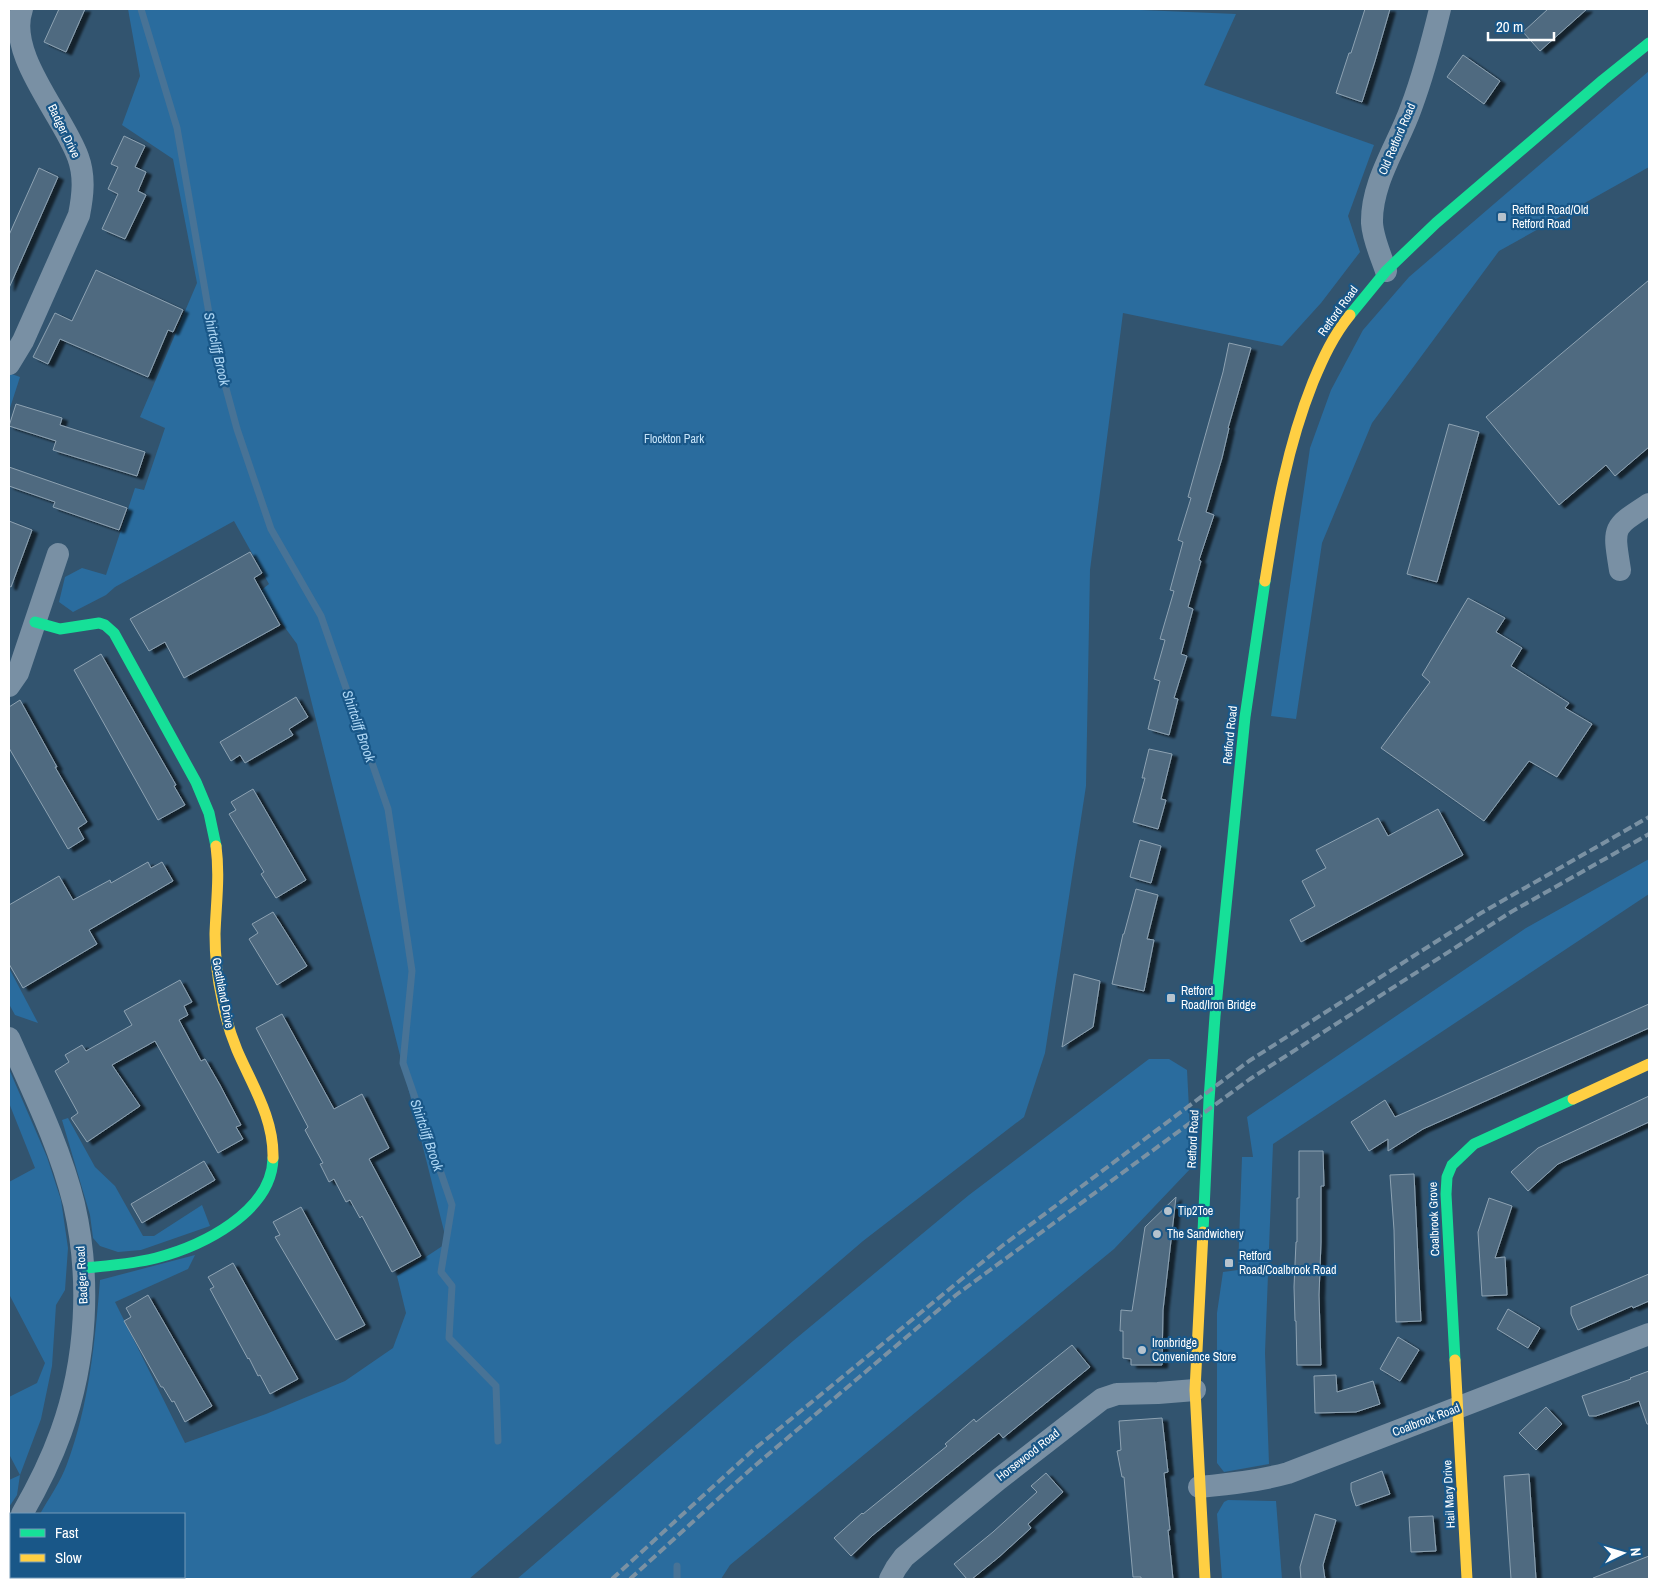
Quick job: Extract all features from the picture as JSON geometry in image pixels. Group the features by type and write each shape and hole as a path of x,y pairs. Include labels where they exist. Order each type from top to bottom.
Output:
{"main road":[{"name":"Retford Road","path":"1205,1579 1199,1487 1196,1390 1209,1100 1215,1016 1246,717 1272,538 1286,468 1304,405 1323,358 1337,331 1386,271 1436,223 1649,43"},
{"name":"Goathland Drive","path":"35,622 58,629 67,629 91,622 104,624 112,630 165,722 203,796 217,847 219,874 215,932 216,963 224,1008 240,1056 261,1100 268,1120 273,1151 272,1173 266,1188 256,1203 237,1219 166,1255 123,1264 84,1268"},
{"name":"Coalbrook Grove","path":"1458,1408 1445,1187 1445,1179 1449,1168 1474,1144 1649,1064"},
{"name":"Hail Mary Drive","path":"1458,1408 1467,1579"}],"street":[{"name":"Badger Drive","path":"9,364 23,341 80,215 83,196 83,176 78,157 24,56 19,33 22,9"},
{"name":"Old Retford Road","path":"1386,271 1372,224 1373,205 1379,183 1411,109 1432,43 1440,9"},
{"path":"1620,570 1615,542 1617,530 1622,521 1649,504"},
{"path":"9,686 18,672 58,554"},
{"name":"Badger Road","path":"9,1038 62,1164 73,1203 84,1268 84,1311 79,1358 71,1398 61,1432 34,1493 23,1513"},
{"name":"Coalbrook Road","path":"1199,1487 1249,1482 1288,1473 1649,1334"},
{"name":"Horsewood Road","path":"890,1579 904,1557 1102,1398 1117,1394 1196,1390"}],"green space":[{"name":"Flockton Park","path":"128,9 1117,9 1236,14 1204,85 1374,145 1348,216 1360,252 1321,303 1282,346 1123,313 1090,570 1086,786 1045,1053 1024,1117 863,1241 469,1579 129,1579 185,1578 185,1513 41,1513 64,1470 75,1442 81,1419 90,1373 100,1280 195,1255 188,1269 115,1302 185,1443 266,1414 345,1381 393,1348 406,1313 397,1276 447,1243 297,644 259,592 269,584 234,521 73,612 59,602 65,577 82,568 106,575 135,488 144,490 165,428 140,417 197,283 173,159 122,125 140,76"},
{"path":"1649,71 1649,167 1499,251 1372,423 1322,543 1296,719 1271,716 1310,448 1331,390 1363,330 1409,277"},
{"path":"9,373 20,377 9,411"},
{"path":"1649,859 1649,894 1273,1144 1265,1353 1269,1464 1224,1472 1217,1463 1217,1313 1223,1272 1238,1270 1242,1157 1253,1157 1247,1117 1526,928"},
{"path":"9,968 38,1023 15,1015 9,1004"},
{"path":"1149,1059 1169,1059 1187,1070 1192,1167 1114,1249 730,1565 721,1579 517,1579 793,1341 969,1195"},
{"path":"9,1069 47,1157 61,1200 68,1248 65,1290 56,1305 52,1366 41,1419 20,1475 9,1454 9,1397 37,1383 45,1363 9,1294 9,1182 35,1168 9,1103"},
{"path":"68,1118 95,1167 115,1186 143,1236 154,1236 202,1205 210,1226 141,1250 118,1252 100,1246 93,1238 90,1215 62,1120"},
{"path":"20,1475 17,1495 9,1507 9,1480"},
{"path":"1228,1500 1276,1501 1282,1579 1222,1579 1217,1514 1224,1502"}],"building":[{"path":"59,9 85,9 66,52 44,42"},
{"path":"1365,9 1390,9 1362,102 1336,93"},
{"path":"1548,9 1587,9 1540,51 1523,32"},
{"path":"1463,55 1500,81 1484,104 1447,77"},
{"path":"124,136 145,146 135,167 146,172 138,191 146,195 125,239 102,229 118,194 108,189 118,167 111,164"},
{"path":"39,168 58,177 9,288 9,235"},
{"path":"96,270 183,310 173,332 168,330 148,377 60,339 48,364 33,357 55,313 72,321"},
{"path":"1649,280 1649,447 1615,476 1606,465 1559,505 1486,417"},
{"path":"1229,343 1251,348 1206,512 1214,515 1199,560 1201,561 1188,607 1193,609 1181,654 1187,656 1174,698 1178,699 1169,735 1148,729 1160,681 1154,679 1165,640 1160,639 1174,591 1170,590 1183,542 1178,540 1191,498 1188,497 1223,372"},
{"path":"16,404 62,418 60,425 145,452 137,476 53,450 56,441 9,426"},
{"path":"1449,424 1479,432 1437,582 1407,574"},
{"path":"9,467 127,508 119,530 53,507 55,502 9,486"},
{"path":"9,521 32,530 11,587 9,586"},
{"path":"250,552 262,573 254,578 280,625 184,678 165,642 149,651 130,619"},
{"path":"1468,598 1505,618 1496,632 1522,648 1511,666 1569,703 1565,708 1592,724 1557,777 1529,761 1484,821 1381,748 1430,682 1422,675"},
{"path":"101,654 176,785 174,786 185,805 158,820 74,670"},
{"path":"296,697 308,717 289,729 293,735 245,763 240,755 231,761 220,742"},
{"path":"20,700 57,767 55,767 87,822 78,828 84,839 68,849 9,748 9,707"},
{"path":"1149,749 1172,754 1161,799 1166,800 1158,829 1133,822 1145,778 1142,778"},
{"path":"253,789 306,880 276,898 261,874 264,872 229,814 236,810 231,802"},
{"path":"1438,809 1463,855 1301,942 1290,920 1315,906 1302,881 1326,868 1316,850 1378,818 1388,836"},
{"path":"1140,840 1161,846 1151,883 1130,877"},
{"path":"148,862 151,868 162,862 173,881 89,930 97,944 23,988 9,964 9,905 59,876 73,900 110,880 111,883"},
{"path":"1136,889 1158,895 1147,939 1154,940 1144,991 1112,984 1123,934"},
{"path":"273,912 307,966 277,985 249,939 258,933 252,924"},
{"path":"1074,974 1100,981 1093,1027 1062,1047"},
{"path":"180,980 192,1002 184,1006 188,1015 179,1020 201,1061 205,1059 220,1085 241,1125 236,1127 243,1139 218,1153 155,1041 112,1065 140,1106 87,1142 71,1118 78,1113 55,1071 69,1062 65,1055 82,1045 86,1051 132,1025 124,1011"},
{"path":"1649,1004 1649,1028 1423,1129 1388,1151 1388,1139 1369,1151 1351,1122 1385,1100 1395,1117"},
{"path":"282,1014 334,1109 362,1094 389,1148 369,1159 421,1256 392,1272 362,1216 360,1218 350,1200 346,1202 334,1179 329,1182 320,1164 323,1163 305,1130 308,1127 256,1028"},
{"path":"1649,1096 1649,1122 1558,1164 1528,1191 1511,1172 1538,1148"},
{"path":"1299,1151 1323,1151 1324,1186 1321,1186 1319,1295 1321,1365 1297,1365 1294,1287 1297,1198 1299,1198"},
{"path":"204,1161 215,1180 142,1223 131,1204"},
{"path":"1414,1174 1421,1321 1396,1322 1394,1230 1390,1175"},
{"path":"1176,1197 1163,1310 1162,1365 1131,1365 1131,1359 1123,1358 1123,1331 1120,1331 1121,1310 1132,1311 1145,1227"},
{"path":"1489,1198 1512,1206 1495,1258 1505,1257 1507,1295 1482,1296 1478,1232"},
{"path":"301,1207 365,1325 336,1340 275,1237 280,1235 273,1222"},
{"path":"233,1263 298,1379 270,1394 260,1375 258,1376 248,1359 210,1289 214,1287 208,1277"},
{"path":"1649,1274 1649,1301 1633,1308 1632,1306 1578,1330 1571,1314 1571,1307"},
{"path":"148,1295 212,1406 185,1422 174,1401 172,1402 163,1387 161,1387 124,1321 131,1317 126,1308"},
{"path":"1508,1309 1540,1328 1528,1348 1497,1329"},
{"path":"1398,1337 1419,1350 1400,1381 1380,1369"},
{"path":"1072,1345 1090,1367 1003,1438 999,1433 873,1535 851,1556 834,1538 862,1513 947,1446 945,1444 974,1419 976,1422"},
{"path":"1649,1371 1649,1424 1647,1424 1639,1401 1596,1416 1589,1416 1582,1396"},
{"path":"1336,1375 1337,1392 1373,1381 1380,1404 1356,1412 1315,1413 1314,1376"},
{"path":"1546,1407 1562,1424 1536,1450 1519,1433"},
{"path":"1162,1418 1168,1472 1164,1473 1173,1579 1141,1579 1141,1577 1133,1577 1124,1477 1122,1477 1117,1451 1121,1450 1119,1421"},
{"path":"1382,1471 1390,1494 1356,1506 1351,1483"},
{"path":"1046,1473 1063,1492 1028,1524 1031,1528 999,1557 972,1579 967,1579 954,1564 1037,1492 1031,1486"},
{"path":"1529,1474 1536,1579 1511,1579 1504,1476"},
{"path":"1315,1514 1336,1520 1323,1565 1325,1579 1301,1579 1300,1567"},
{"path":"1433,1516 1436,1551 1411,1552 1409,1517"},
{"path":"1649,1556 1649,1579 1593,1579 1593,1578"}],"waterway":[{"name":"Shirtcliff Brook","path":"141,9 177,128 215,348 237,429 271,529 321,616 388,809 412,971 403,1063 452,1205 441,1272 452,1286 449,1338 496,1386 498,1441"},
{"name":"Shirtcliff Brook","path":"677,1566 677,1579"}],"railway":[{"path":"612,1579 752,1451 1002,1246 1249,1061 1481,913 1649,817"},
{"path":"630,1579 751,1469 956,1295 1250,1079 1511,912 1649,834"}],"traffic: fast":[{"path":"1350,315 1386,271 1436,223 1649,43"},
{"path":"1203,1232 1215,1016 1245,717 1265,581"},
{"path":"35,622 60,629 99,623 105,625 114,633 196,782 209,813 216,846"},
{"path":"1455,1360 1446,1194 1447,1177 1452,1165 1474,1144 1573,1099"},
{"path":"84,1268 156,1258 194,1245 213,1235 231,1224 248,1210 261,1195 270,1177 273,1158"}],"traffic: slow":[{"path":"1265,581 1278,505 1296,431 1321,364 1333,339 1350,315"},
{"path":"216,846 218,879 215,942 220,991 232,1037 266,1115 270,1129 273,1158"},
{"path":"1573,1099 1649,1064"},
{"path":"1203,1232 1195,1390 1205,1579"},
{"path":"1455,1360 1467,1579"}],"place":[{"name":"Retford Road/Old Retford Road","path":"1502,217"},
{"name":"Retford Road/Iron Bridge","path":"1171,998"},
{"name":"Tip2Toe","path":"1168,1211"},
{"name":"The Sandwichery","path":"1157,1234"},
{"name":"Retford Road/Coalbrook Road","path":"1229,1263"},
{"name":"Ironbridge Convenience Store","path":"1142,1350"}]}
